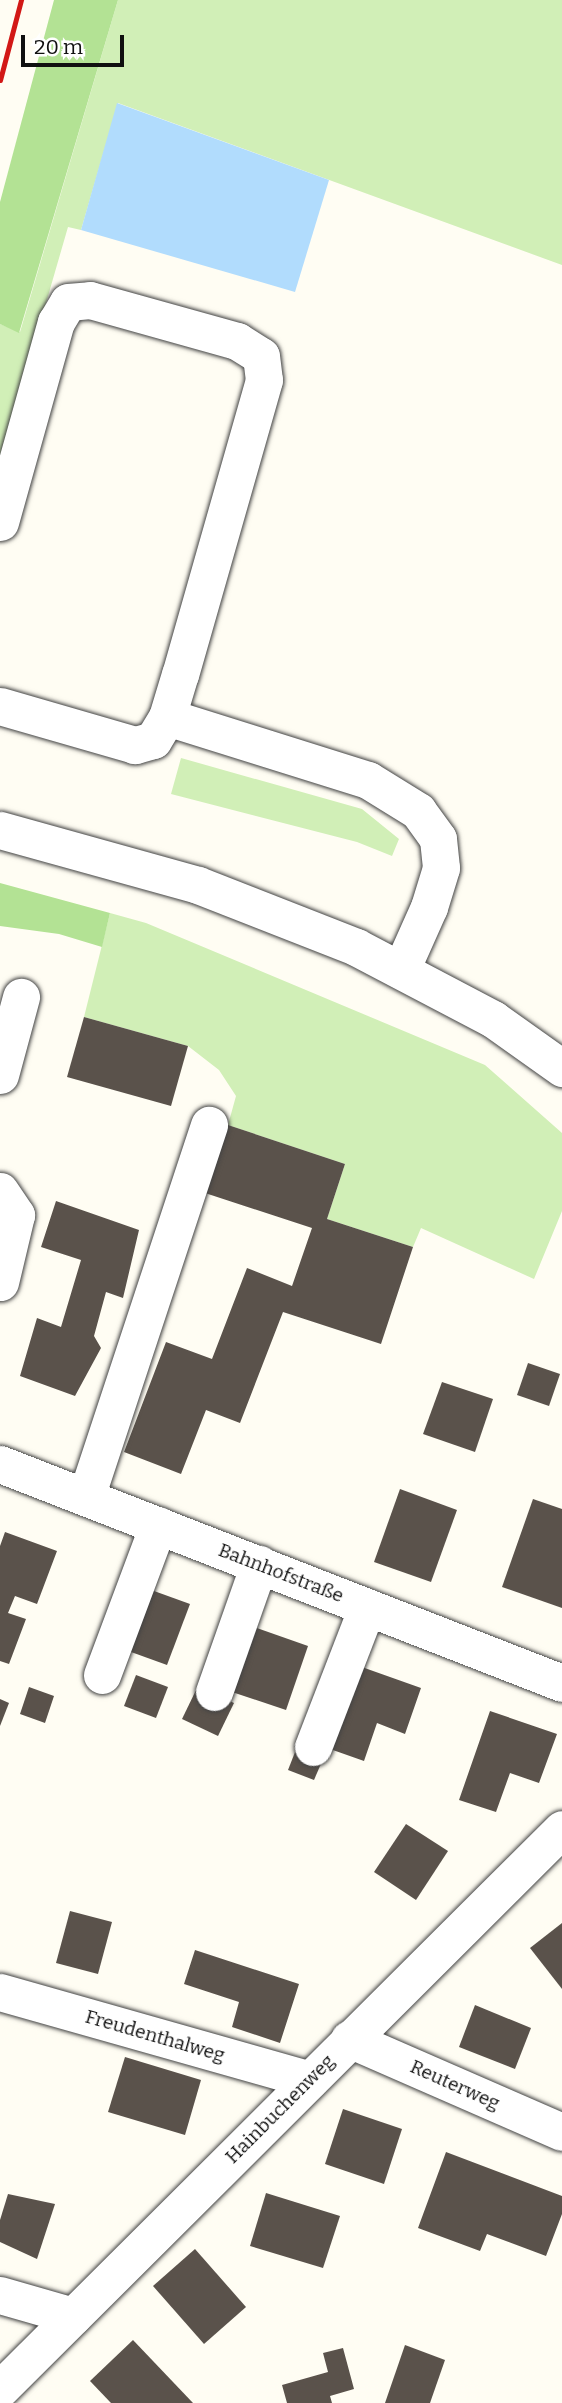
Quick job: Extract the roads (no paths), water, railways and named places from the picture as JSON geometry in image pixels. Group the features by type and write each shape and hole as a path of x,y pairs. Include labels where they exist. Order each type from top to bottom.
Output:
{"street":[{"path":"0,522 56,322 68,302 90,300 237,341 261,356 264,380 167,717 153,740 135,745 0,706"},
{"path":"167,717 368,780 418,811 438,839 441,868 429,907 401,970"},
{"path":"0,830 198,885 356,947 493,1019 562,1068"},
{"path":"0,1075 21,996"},
{"path":"86,1497 209,1125"},
{"path":"0,1191 16,1215 0,1282"},
{"name":"Bahnhofstraße","path":"0,1464 562,1683"},
{"path":"102,1675 158,1525"},
{"path":"215,1692 259,1564"},
{"path":"313,1747 367,1607"},
{"name":"Hainbuchenweg","path":"0,2389 562,1829"},
{"name":"Freudenthalweg","path":"0,1992 310,2080"},
{"name":"Reuterweg","path":"349,2039 562,2132"},
{"path":"0,2295 73,2316"}],"water":[{"path":"117,103 329,180 295,292 81,230"}],"railway":[{"path":"0,80 21,0"}]}
